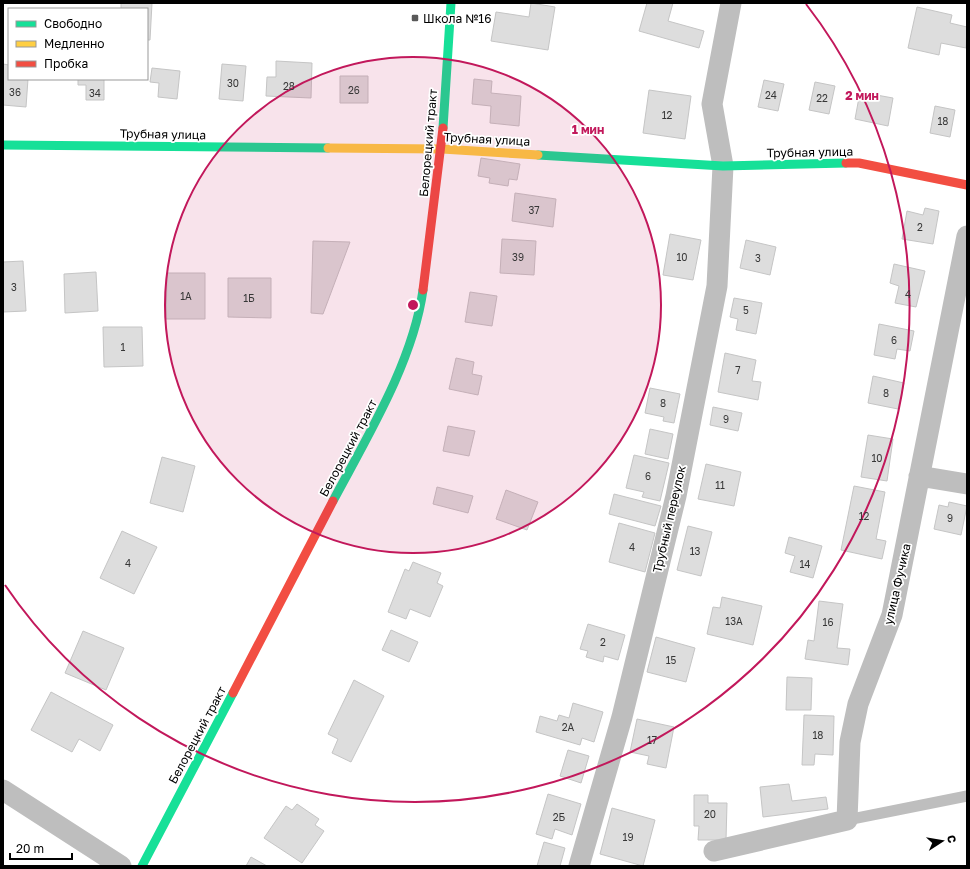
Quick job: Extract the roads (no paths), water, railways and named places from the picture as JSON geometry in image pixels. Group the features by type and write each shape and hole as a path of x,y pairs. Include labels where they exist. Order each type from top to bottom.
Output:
{"street":[{"name":"Белорецкий тракт","path":"142,866 392,389 420,311 442,149 451,3"},
{"name":"Трубный переулок","path":"579,866 622,717 676,496 717,286 723,166 712,104 731,3"},
{"name":"Трубная улица","path":"3,145 442,149 723,166 859,162 967,185"},
{"name":"улица Фучика","path":"847,820 850,742 858,704 892,615 967,236"},
{"path":"919,476 967,484"},
{"path":"3,790 121,866"},
{"path":"714,851 847,820"}],"lane":[{"path":"847,820 967,796"}],"place":[{"name":"Школа №16","path":"415,18"}]}
